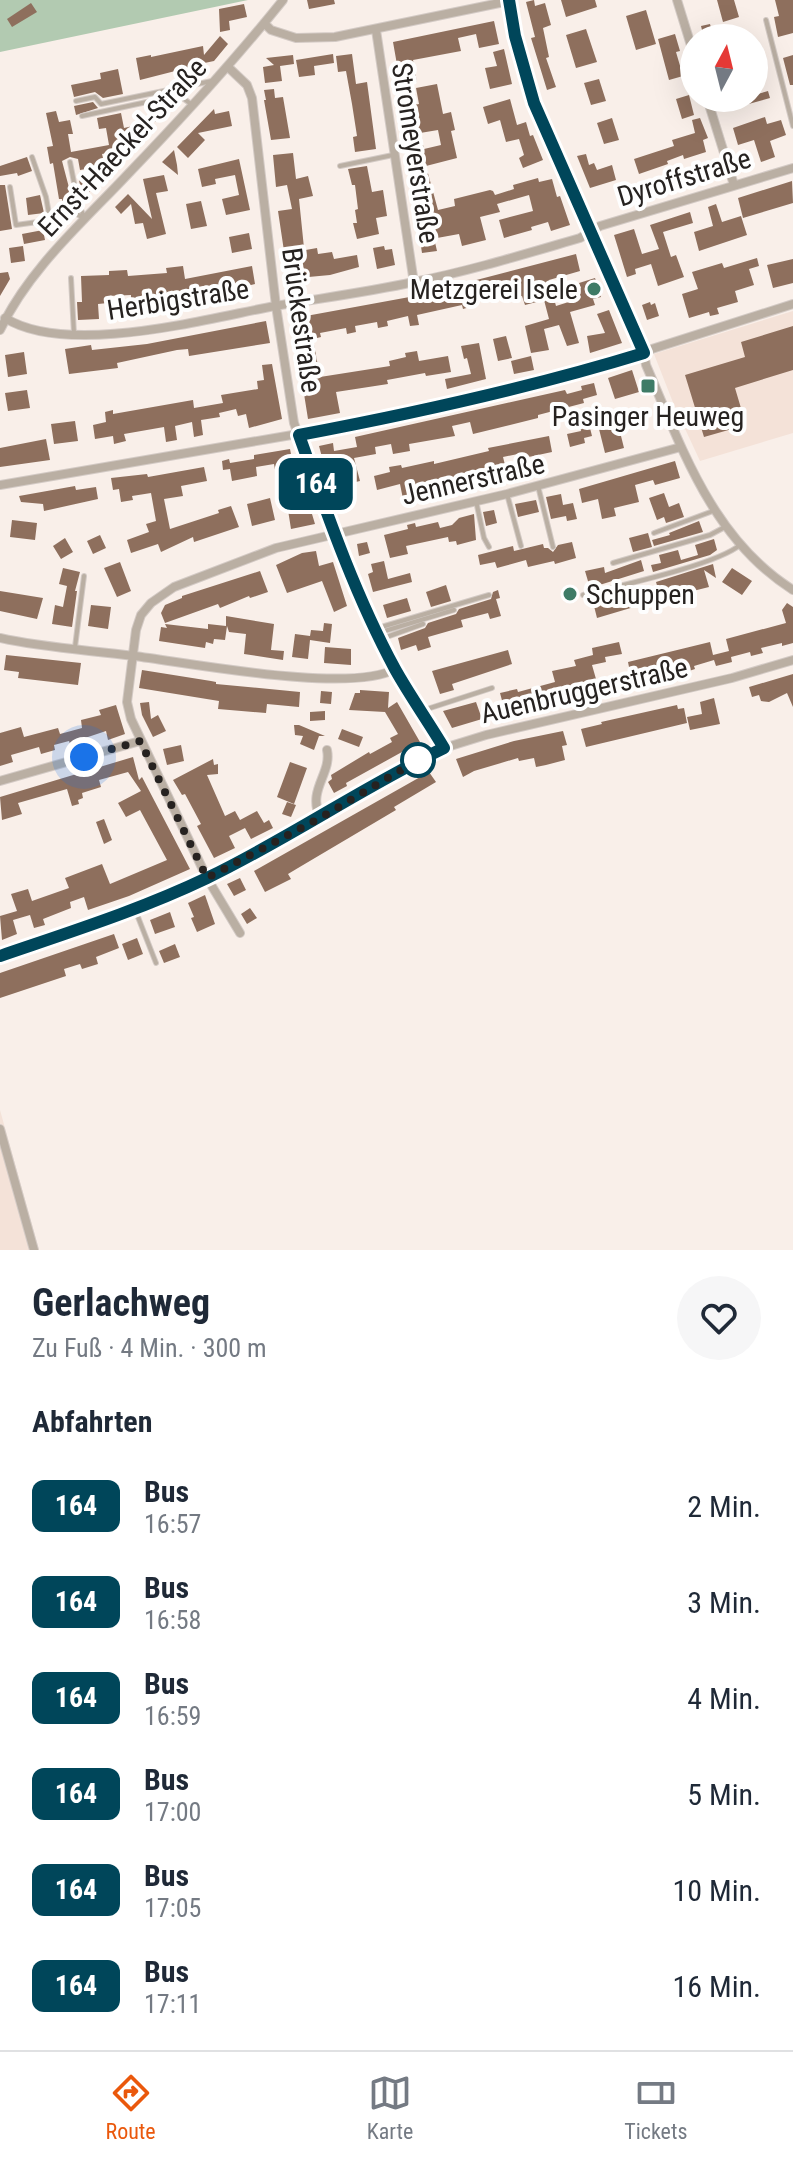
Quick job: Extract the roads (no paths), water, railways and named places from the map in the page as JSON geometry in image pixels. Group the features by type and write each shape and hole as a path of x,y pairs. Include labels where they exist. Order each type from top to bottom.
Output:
{"street":[{"name":"Ernst-Haeckel-Straße","path":"0,330 21,292 45,261 228,67 283,0"},
{"path":"677,0 684,24"},
{"path":"264,23 271,30 296,38 313,39 376,30 509,1 515,36 534,103 644,353 646,365 681,447 713,511 725,527 764,568 793,590"},
{"name":"Stromeyerstraße","path":"376,30 414,283"},
{"name":"Brückestraße","path":"228,67 247,85 252,98 276,306 294,423 334,532 378,633 395,669 444,748"},
{"path":"711,112 734,185"},
{"name":"Dyroffstraße","path":"591,234 600,226 793,168"},
{"name":"Herbigstraße","path":"5,318 35,332 74,334 156,329 414,283 591,234"},
{"path":"0,485 299,435 476,399 561,378 793,304"},
{"name":"Jennerstraße","path":"240,933 207,878 140,741 127,702 136,630 141,615 162,593 276,548 507,494 681,447"},
{"path":"0,638 274,674 355,679 375,677 395,669"},
{"name":"Auenbruggerstraße","path":"0,956 135,910 207,878 444,748 732,678 793,660"},
{"path":"0,781 140,741"},
{"path":"320,818 315,808 315,794 329,757 327,750"},
{"path":"0,1129 34,1250"}],"lane":[{"path":"766,20 793,126"},
{"path":"76,101 95,97 101,104 216,80"},
{"path":"82,116 180,96 193,105"},
{"path":"340,166 393,155"},
{"path":"10,187 16,225 45,221 49,214 46,197 32,157"},
{"path":"70,162 78,203 85,219"},
{"path":"49,214 70,210 85,219"},
{"path":"71,278 74,334"},
{"path":"538,486 553,547"},
{"path":"507,494 521,546"},
{"path":"476,501 489,547"},
{"path":"654,533 713,511"},
{"path":"613,563 718,532 725,527"},
{"path":"583,595 692,565 733,551 740,545"},
{"path":"75,649 84,576"},
{"path":"378,633 489,595"},
{"path":"378,633 454,610"},
{"path":"378,633 423,624"},
{"path":"421,711 492,688"},
{"path":"135,910 156,963"}],"place":[{"name":"Metzgerei Isele","path":"594,289"},
{"name":"Pasinger Heuweg","path":"648,386"},
{"name":"Schuppen","path":"570,594"}]}
